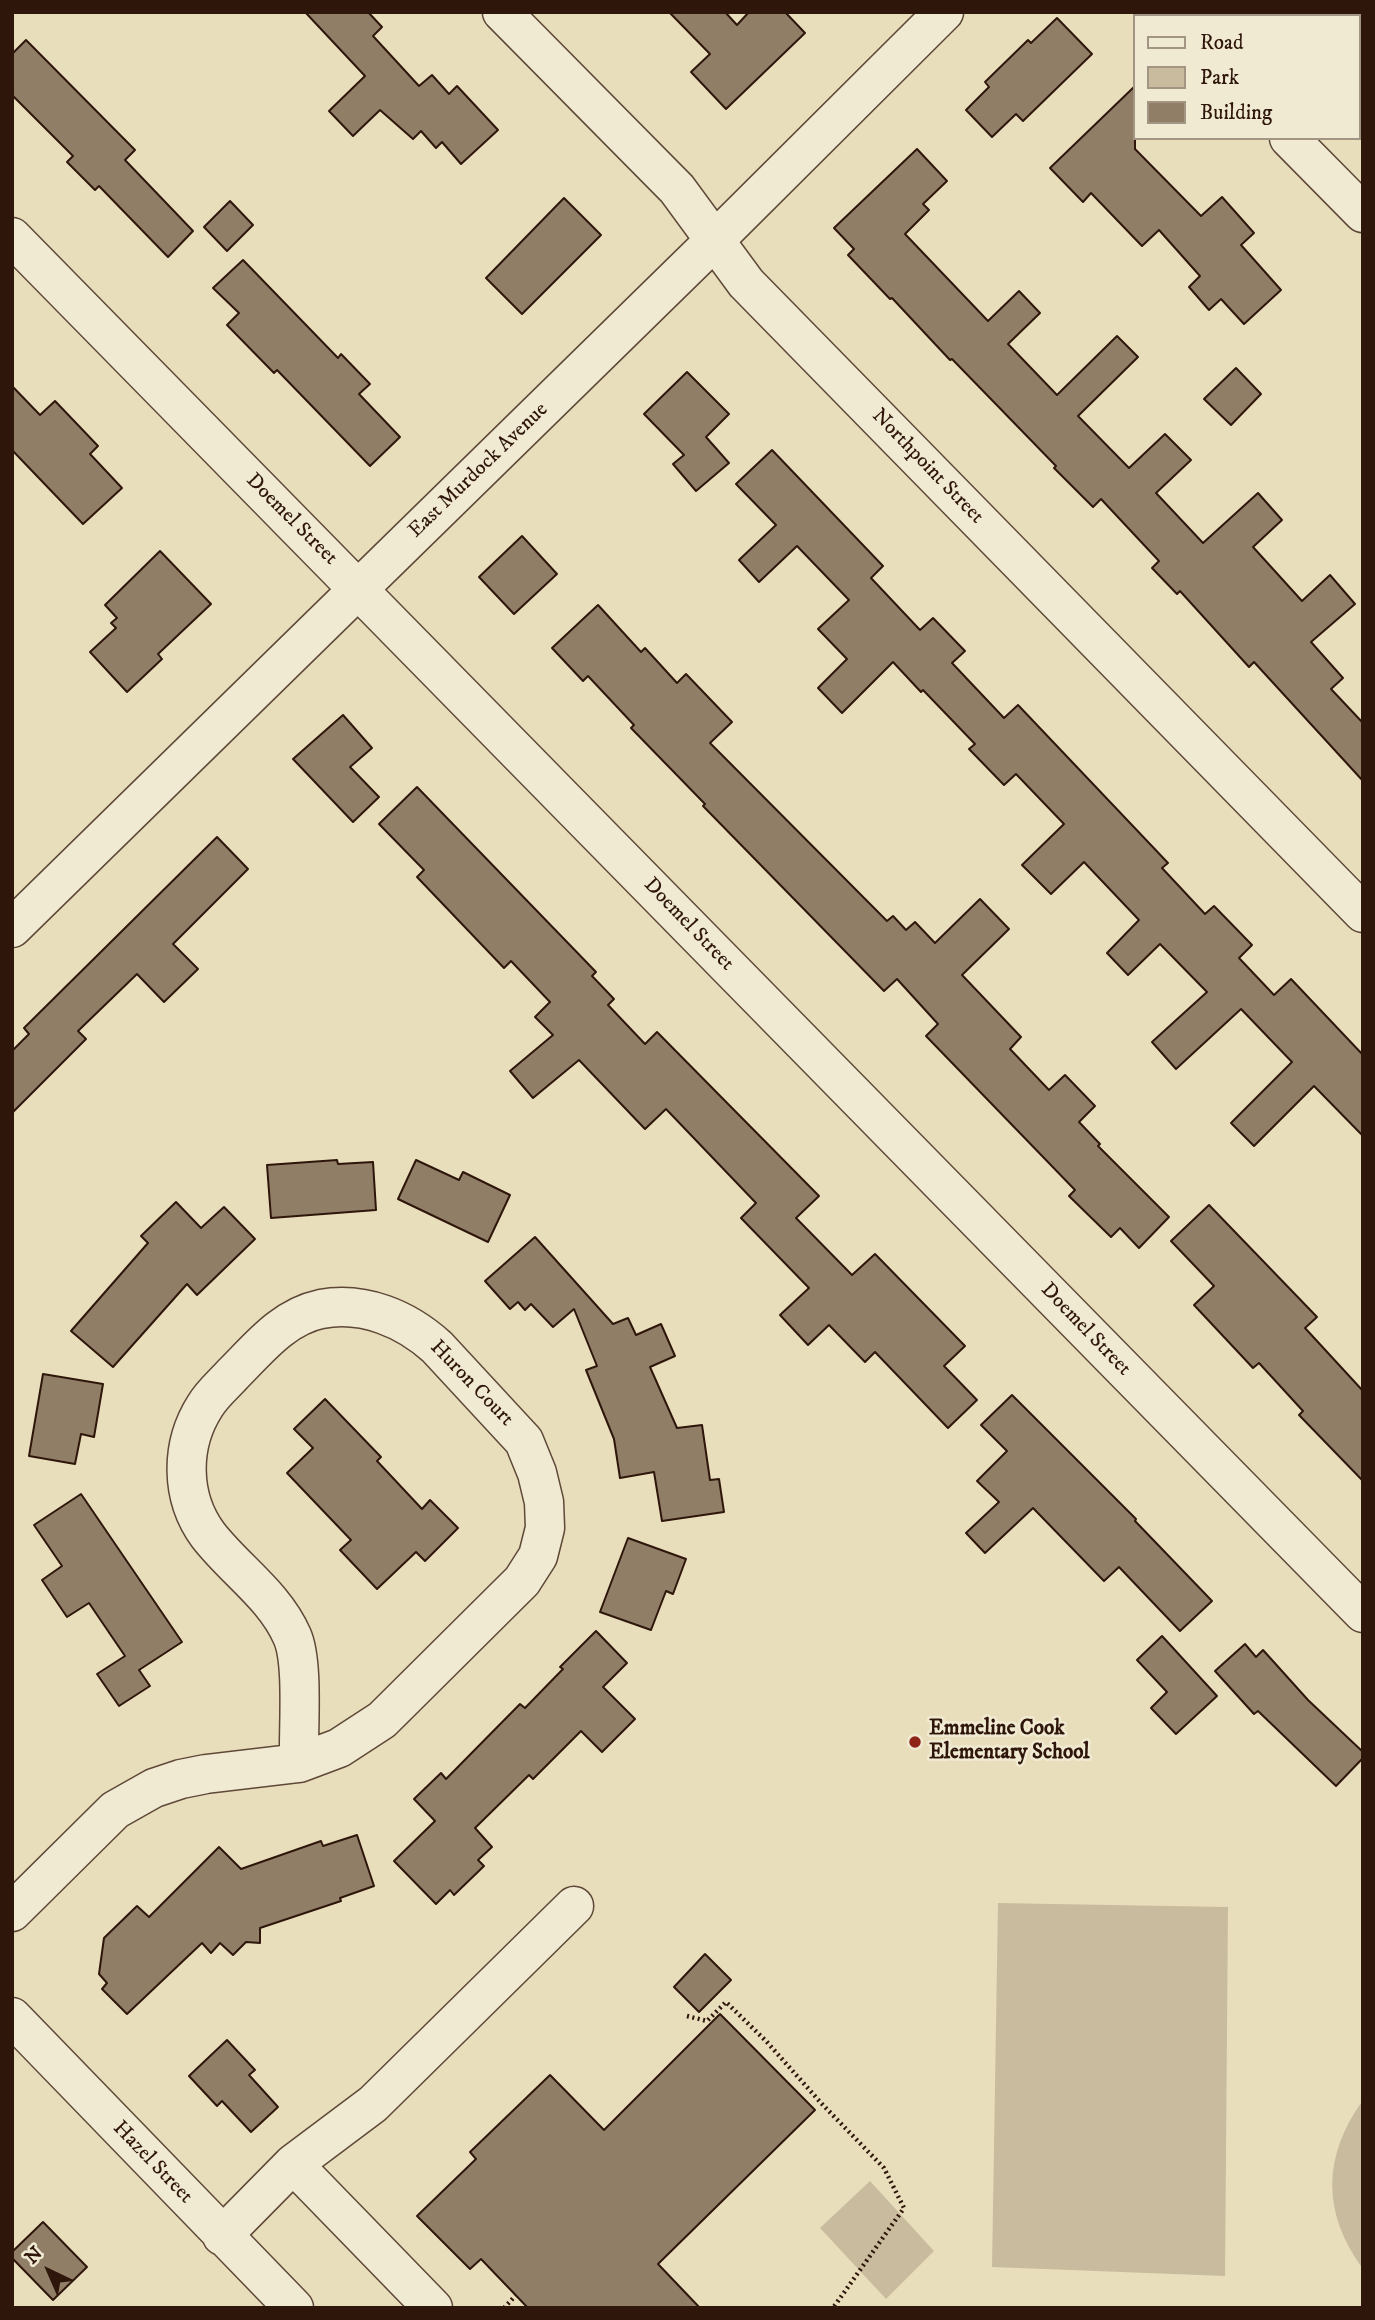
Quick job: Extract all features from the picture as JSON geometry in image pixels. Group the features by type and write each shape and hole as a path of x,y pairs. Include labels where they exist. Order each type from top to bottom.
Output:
{"street":[{"name":"Northpoint Street","path":"502,12 677,189 746,283 1363,913"},
{"name":"East Murdock Avenue","path":"12,928 714,241 944,12"},
{"path":"1291,140 1363,213"},
{"name":"Doemel Street","path":"12,237 1363,1613"},
{"name":"Huron Court","path":"12,1912 115,1810 154,1788 206,1774 299,1763 340,1748 383,1720 522,1581 538,1556 545,1528 544,1502 537,1473 524,1441 422,1334 396,1318 369,1310 340,1307 318,1310 274,1332 205,1406 194,1429 185,1460 187,1485 195,1514 208,1535 281,1616 293,1639 298,1664 299,1763"},
{"path":"222,2235 293,2164 373,2104 574,1906"},
{"name":"Hazel Street","path":"12,2017 294,2308"},
{"path":"293,2164 433,2308"}],"path":[{"path":"687,2016 707,2021 726,2003 766,2041 884,2168 904,2208 833,2308"},
{"path":"503,2308 516,2295"}],"green space":[{"path":"998,1903 1228,1907 1225,2276 992,2267"},
{"path":"1363,2100 1363,2269 1340,2227 1332,2185 1340,2143"},
{"path":"870,2181 934,2251 886,2299 820,2228"}],"building":[{"path":"305,12 368,12 382,27 373,36 419,86 432,75 449,94 457,86 498,130 461,164 442,142 436,148 421,131 413,139 380,110 353,136 329,111 365,76"},
{"path":"669,12 725,12 737,25 749,12 785,12 805,33 726,109 691,72 710,54"},
{"path":"1057,18 1092,54 1023,121 1016,114 992,137 966,110 989,87 985,82 1028,40 1031,43"},
{"path":"26,40 135,150 125,160 193,231 168,257 99,186 95,190 67,162 73,156 12,95 12,54"},
{"path":"1134,87 1135,149 1201,216 1222,197 1254,233 1241,245 1281,290 1244,324 1221,299 1209,310 1189,287 1200,276 1159,230 1142,246 1091,193 1083,202 1050,168"},
{"path":"917,149 947,181 923,204 929,210 905,234 988,321 1019,291 1040,313 1008,344 1057,395 1117,336 1138,357 1078,416 1129,468 1165,434 1191,460 1156,493 1203,543 1258,493 1282,520 1253,547 1302,601 1330,575 1355,604 1311,642 1343,678 1331,689 1363,723 1363,781 1254,662 1249,667 1180,591 1177,594 1152,568 1159,561 1101,499 1093,507 848,255 854,249 834,228"},
{"path":"564,198 601,235 522,314 486,278"},
{"path":"230,201 253,225 227,251 204,227"},
{"path":"243,260 338,358 341,354 370,384 359,394 400,437 370,466 277,370 274,373 227,325 239,313 213,288"},
{"path":"1236,368 1261,394 1231,425 1204,399"},
{"path":"687,372 729,414 706,437 729,463 696,491 673,464 684,455 644,414"},
{"path":"12,386 40,415 55,401 98,446 90,454 122,488 83,524 12,450"},
{"path":"772,450 883,566 871,578 920,630 933,618 965,651 952,663 1004,718 1018,705 1168,863 1162,868 1205,914 1214,906 1252,945 1239,958 1274,995 1291,979 1363,1055 1363,1136 1314,1086 1254,1146 1231,1123 1292,1062 1241,1009 1176,1069 1152,1042 1207,992 1160,944 1128,975 1107,953 1139,920 1084,862 1051,894 1022,865 1064,824 1016,774 1004,785 969,749 975,744 893,662 842,713 818,688 847,659 818,629 849,600 797,546 759,582 739,560 776,525 736,484"},
{"path":"522,536 557,574 514,614 479,577"},
{"path":"160,551 211,604 158,654 162,659 127,692 90,652 116,628 111,623 117,618 105,605"},
{"path":"598,605 641,652 645,648 677,683 686,674 732,722 710,743 887,921 893,916 906,930 915,922 935,943 980,899 1009,929 962,975 1021,1037 1010,1049 1049,1090 1065,1075 1095,1106 1079,1122 1100,1144 1098,1146 1169,1217 1139,1248 1120,1228 1111,1237 1069,1196 1075,1190 926,1036 938,1024 897,979 884,991 703,806 705,804 631,728 634,725 588,676 583,681 552,648"},
{"path":"343,715 372,748 350,767 379,797 353,822 293,759"},
{"path":"417,787 596,972 592,976 614,999 608,1005 645,1044 657,1032 819,1196 796,1218 852,1275 875,1254 965,1346 944,1366 977,1400 948,1428 875,1352 865,1362 829,1325 808,1345 780,1315 809,1288 741,1218 756,1203 666,1109 645,1129 579,1060 533,1098 510,1071 553,1035 535,1017 550,1002 511,961 504,968 417,877 424,870 379,824"},
{"path":"217,837 248,869 173,944 198,969 164,1002 137,974 78,1031 86,1039 12,1113 12,1051 29,1034 24,1028"},
{"path":"337,1160 338,1164 373,1162 376,1210 271,1218 267,1165"},
{"path":"416,1160 459,1180 463,1172 510,1195 488,1242 398,1199"},
{"path":"176,1202 201,1228 224,1207 255,1239 197,1295 187,1284 113,1367 71,1331 148,1243 141,1236"},
{"path":"1209,1205 1317,1317 1305,1328 1363,1391 1363,1481 1299,1415 1303,1411 1259,1363 1253,1368 1194,1305 1214,1286 1171,1241"},
{"path":"535,1237 613,1324 628,1318 636,1335 661,1324 675,1356 650,1367 677,1428 702,1425 710,1480 719,1479 724,1512 662,1521 654,1472 620,1478 614,1439 586,1370 597,1366 574,1309 553,1327 531,1304 525,1310 518,1302 510,1309 485,1281"},
{"path":"43,1374 103,1384 94,1437 81,1434 75,1464 29,1456"},
{"path":"1012,1395 1136,1519 1212,1601 1180,1631 1119,1567 1104,1581 1033,1508 985,1553 966,1533 999,1502 977,1481 1007,1451 981,1425"},
{"path":"325,1399 381,1457 377,1461 422,1509 430,1500 458,1528 425,1561 416,1552 377,1589 340,1550 351,1540 287,1473 313,1448 294,1429"},
{"path":"81,1494 182,1642 139,1670 150,1686 119,1706 97,1674 125,1656 89,1603 67,1617 42,1580 62,1566 34,1525"},
{"path":"628,1538 686,1559 673,1594 666,1591 651,1630 600,1612"},
{"path":"596,1631 627,1663 603,1687 635,1719 602,1752 581,1731 533,1779 529,1775 475,1828 492,1847 478,1860 484,1866 454,1895 450,1890 436,1904 394,1861 435,1821 414,1799 441,1773 446,1779 520,1704 525,1708"},
{"path":"1162,1636 1217,1696 1176,1734 1151,1708 1167,1692 1137,1660"},
{"path":"1245,1644 1256,1657 1263,1650 1308,1700 1363,1752 1363,1758 1336,1786 1258,1711 1254,1714 1215,1671"},
{"path":"357,1835 374,1886 340,1898 341,1901 260,1928 260,1943 246,1942 233,1955 220,1943 211,1953 202,1943 127,2014 102,1989 107,1983 99,1974 104,1938 137,1906 149,1917 219,1847 241,1869 321,1841 323,1846"},
{"path":"705,1954 731,1980 699,2012 674,1987"},
{"path":"720,2014 815,2110 658,2264 700,2308 528,2308 481,2259 470,2269 417,2216 476,2159 470,2152 550,2075 604,2130"},
{"path":"227,2040 255,2070 249,2075 278,2107 251,2132 222,2101 217,2106 189,2076"},
{"path":"43,2222 87,2267 53,2300 12,2258 12,2252"}],"place":[{"name":"Emmeline Cook Elementary School","path":"915,1742"}]}
